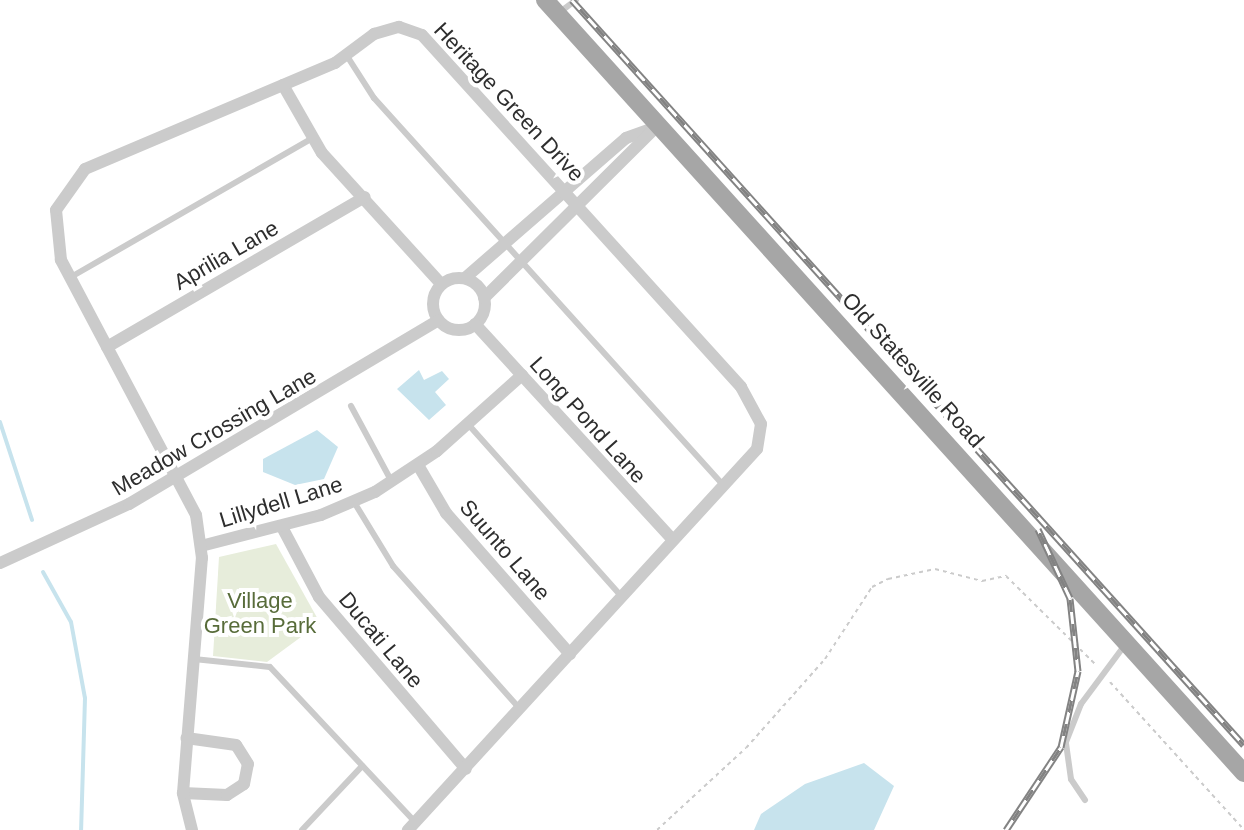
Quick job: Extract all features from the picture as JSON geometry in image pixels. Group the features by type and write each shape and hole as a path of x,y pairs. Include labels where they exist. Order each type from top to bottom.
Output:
{"main road":[{"name":"Old Statesville Road","path":"551,7 656,127 1244,773"}],"street":[{"name":"Heritage Green Drive","path":"192,830 183,793 201,546 178,474 69,278 57,246 56,210 85,169 347,56 385,29 422,35 757,412 757,449 412,826"},
{"path":"283,85 311,139 441,284"},
{"path":"656,127 484,298 475,324 456,330 439,320 433,300 441,284 465,278 508,247 626,138 656,127"},
{"name":"Aprilia Lane","path":"107,347 365,197"},
{"path":"465,278 484,298"},
{"name":"Meadow Crossing Lane","path":"0,563 55,542 178,474 439,320"},
{"name":"Long Pond Lane","path":"475,324 673,540"},
{"name":"Lillydell Lane","path":"201,546 282,527 354,502 392,482 418,465 522,375"},
{"name":"Suunto Lane","path":"418,465 446,513 570,654"},
{"name":"Ducati Lane","path":"282,527 325,606 466,769"},
{"path":"183,793 227,795 244,784 248,764 236,745 186,738"}],"lane":[{"path":"551,7 576,0"},
{"path":"347,56 374,98 724,486"},
{"path":"69,278 311,139"},
{"path":"351,406 392,482"},
{"path":"467,423 622,597"},
{"path":"354,502 393,566 520,709"},
{"path":"1085,800 1071,779 1066,742 1103,673 1127,643"},
{"path":"194,659 270,667 362,766 412,826"},
{"path":"302,830 362,766"}],"path":[{"path":"657,830 703,780 746,748 825,659 872,587 935,569 982,581 1006,576 1103,673 1244,830"}],"green space":[{"name":"Village Green Park","path":"276,544 320,623 267,662 213,656 219,557"}],"water":[{"path":"419,370 424,380 442,371 449,379 435,392 446,405 429,420 397,389"},
{"path":"317,430 338,447 324,479 295,485 263,472 263,459"},
{"path":"864,763 894,786 874,830 754,830 761,814 805,784"}],"waterway":[{"path":"0,422 32,520"},
{"path":"43,572 71,622 85,698 81,830"}],"railway":[{"path":"572,0 1244,745"},
{"path":"1006,830 1061,747 1078,671 1070,598 1038,529"}]}
